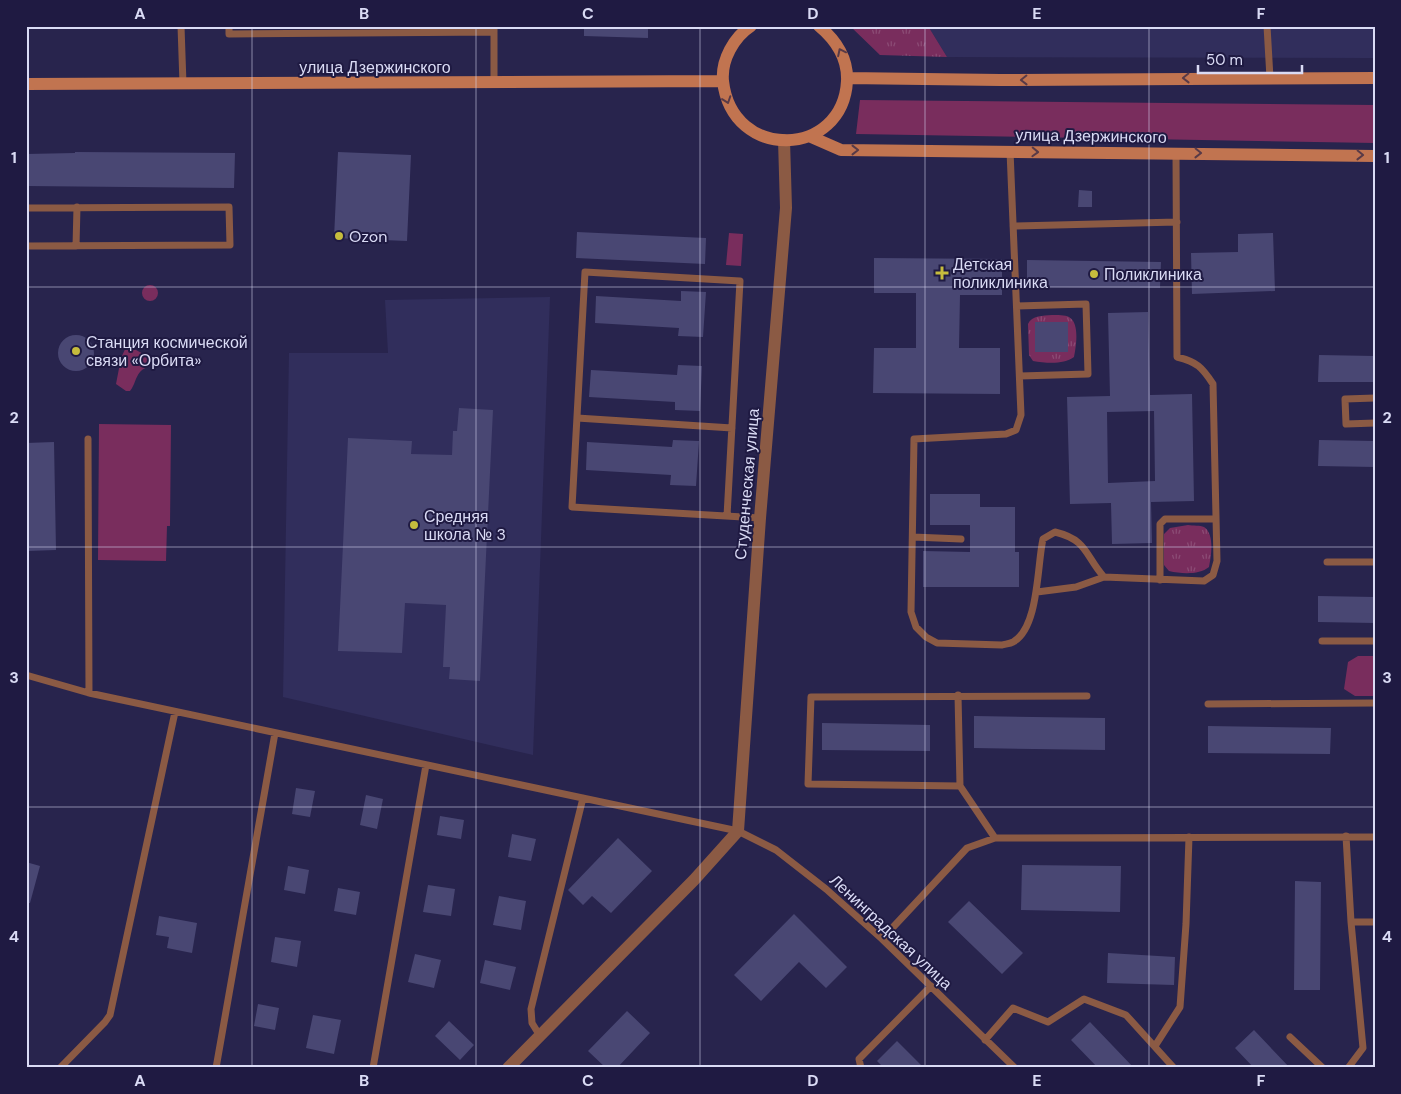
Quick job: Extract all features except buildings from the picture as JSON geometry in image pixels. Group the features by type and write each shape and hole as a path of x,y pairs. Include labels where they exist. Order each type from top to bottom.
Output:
{"street":[{"path":"751,26 735,41 726,57 723,76 725,94 730,108 748,129 774,140 792,140 809,136 827,126 839,110 846,91 848,72 843,53 832,37 819,26"},
{"path":"847,78 1000,80 1375,78"},
{"name":"улица Дзержинского","path":"26,84 723,81"},
{"name":"улица Дзержинского","path":"809,136 841,150 1375,156"},
{"name":"Студенческая улица","path":"738,831 760,518 786,208 784,140"},
{"path":"508,1068 694,880 738,831"}],"lane":[{"path":"182,26 183,84"},
{"path":"229,26 229,34 359,29 494,29 494,83"},
{"path":"1267,26 1270,78"},
{"path":"1010,151 1021,415 1016,430 1006,434 914,439 911,612 916,627 926,637 937,643 1002,645 1012,643 1022,636 1026,627 1036,592 1043,539 1055,532 1067,535 1079,542 1089,554 1095,567 1104,577"},
{"path":"1036,592 1076,587 1104,577 1204,581 1213,575 1217,561 1213,384 1204,369 1192,361 1178,357 1176,153"},
{"path":"76,246 77,207"},
{"path":"26,208 229,207 230,245 26,246"},
{"path":"1013,226 1177,222"},
{"path":"727,516 740,281 585,272 572,507 760,518"},
{"path":"1017,306 1086,304 1088,374 1020,376"},
{"path":"1375,398 1345,399 1346,424 1375,424"},
{"path":"577,418 732,428"},
{"path":"88,439 89,693"},
{"path":"1160,580 1160,524 1166,519 1216,519"},
{"path":"913,537 961,539"},
{"path":"1327,562 1375,562"},
{"path":"1322,641 1375,641"},
{"name":"Ленинградская улица","path":"26,675 89,693 175,712 738,831 776,850 826,889 882,939 1015,1068"},
{"path":"958,695 960,786 996,838"},
{"path":"960,786 808,784 811,697 1087,696"},
{"path":"1208,704 1375,703"},
{"path":"60,1068 110,1015 175,712"},
{"path":"216,1068 275,733"},
{"path":"373,1068 426,765"},
{"path":"540,1036 532,1023 531,1009 583,798"},
{"path":"1346,836 1351,922 1363,1048 1348,1068"},
{"path":"1155,1046 1180,1007 1186,924 1189,837"},
{"path":"882,939 967,848 996,838 1375,837"},
{"path":"1351,922 1375,922"},
{"path":"861,1068 859,1059 931,986"},
{"path":"985,1040 1013,1008 1048,1022 1084,1000 1126,1015 1174,1068"},
{"path":"1290,1037 1323,1068"}],"shaded area":[{"path":"928,26 1375,26 1375,58 947,57"},
{"name":"Средняя школа № 3","path":"550,297 533,755 283,697 289,353 388,353 385,300"}],"green space":[{"path":"850,26 928,26 947,57 880,55"},
{"path":"860,100 1375,105 1375,143 856,134"},
{"path":"729,233 743,234 741,266 726,265"},
{"path":"147,285 153,285 158,290 156,299 147,301 142,296 142,290"},
{"path":"1052,315 1069,317 1075,324 1076,347 1074,357 1060,362 1033,361 1029,355 1028,324 1035,317"},
{"path":"127,345 147,356 153,364 140,372 130,391 126,391 116,384 121,358"},
{"path":"99,424 171,425 170,526 167,526 166,561 98,560"},
{"path":"1188,525 1204,527 1210,535 1211,558 1209,567 1205,570 1190,573 1169,571 1164,565 1164,534 1170,528"},
{"path":"1358,656 1375,656 1375,696 1355,696 1344,689 1348,662"}],"place":[{"name":"Ozon","path":"339,236"},
{"name":"Детская поликлиника","path":"942,273"},
{"name":"Поликлиника","path":"1094,274"},
{"name":"Станция космической связи «Орбита»","path":"76,351"},
{"name":"Средняя школа № 3","path":"414,525"}]}
